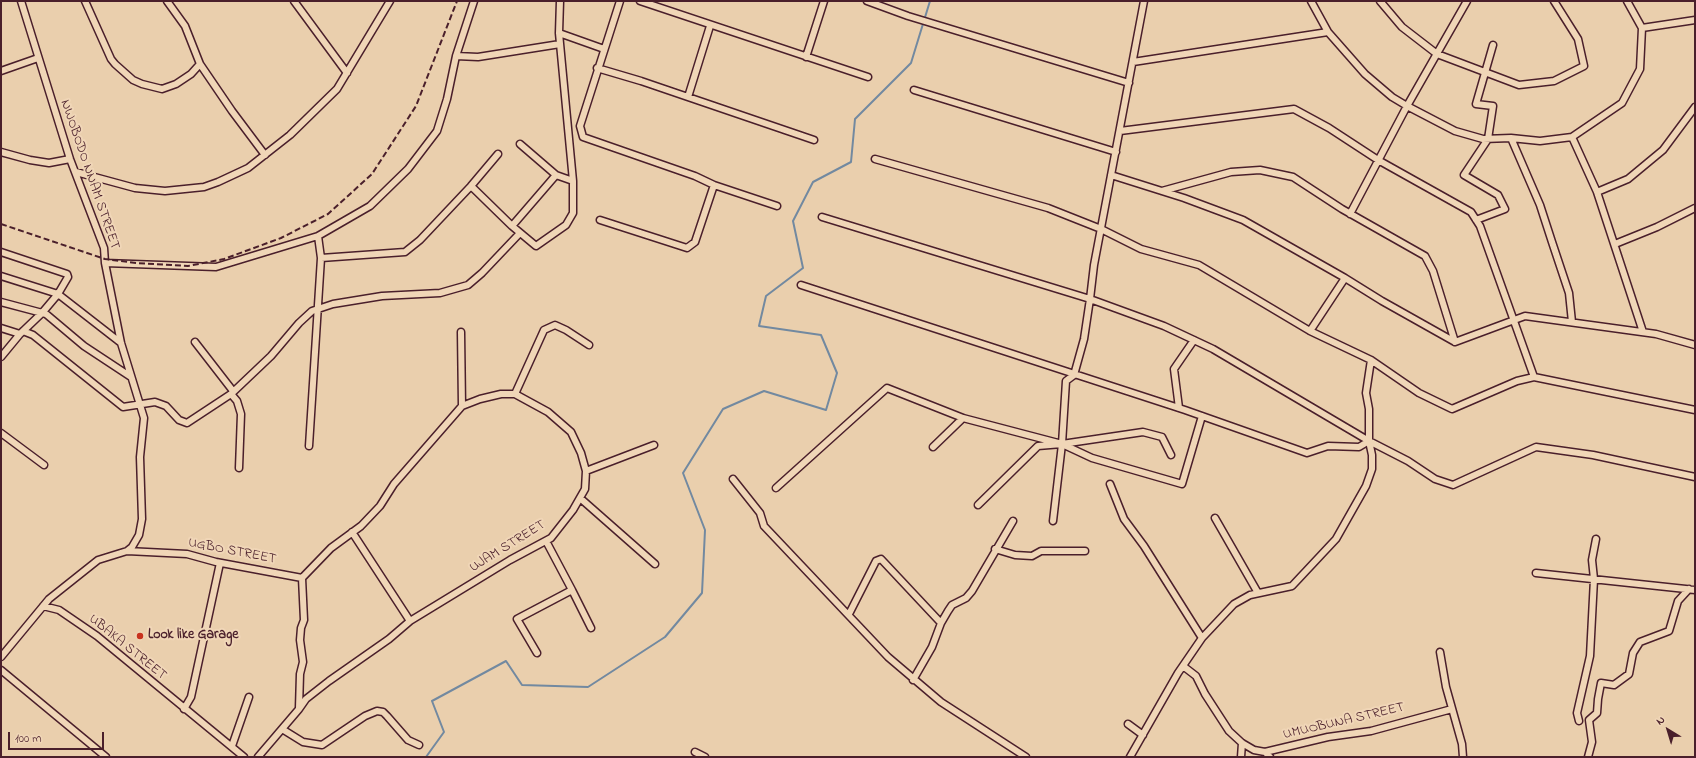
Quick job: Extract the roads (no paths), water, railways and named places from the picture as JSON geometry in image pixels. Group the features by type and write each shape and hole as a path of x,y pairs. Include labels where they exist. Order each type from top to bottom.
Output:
{"street":[{"name":"NWOBODO NNAM STREET","path":"22,1 38,58 70,159 104,248 105,263 121,344 141,404 144,418 140,457 142,519 139,535 128,551"},
{"path":"85,1 115,64 133,80 162,89 176,84 192,74 200,64"},
{"path":"167,1 185,26 200,64 264,156"},
{"path":"294,1 347,73"},
{"path":"105,263 216,267 318,236 370,206 408,169 437,131 447,99 456,56 474,1"},
{"path":"471,186 512,226 536,246 566,225 573,213 573,181 559,33 560,1"},
{"path":"620,1 597,68 580,126 583,137 695,176 714,185 777,206"},
{"path":"640,1 710,26 868,76"},
{"path":"806,57 824,1"},
{"path":"867,1 908,16 1129,83"},
{"path":"1053,521 1062,444 1066,381 1074,375 1084,339 1101,229 1144,1"},
{"path":"1310,1 1328,32 1365,74 1392,97 1455,131 1488,139 1511,138 1540,141 1572,137 1622,103 1640,69 1642,28 1628,1"},
{"path":"1380,1 1402,27 1437,54 1519,85 1554,81 1584,66 1578,39 1554,1"},
{"path":"1350,214 1407,106 1467,1"},
{"path":"76,172 135,188 165,191 180,190 218,182 248,168 290,135 325,102 347,73 387,3"},
{"path":"1642,28 1695,20"},
{"path":"688,97 710,26"},
{"path":"1133,62 1328,32"},
{"path":"559,33 604,49"},
{"path":"456,56 478,57 560,44"},
{"path":"1476,220 1505,209 1498,195 1464,175 1488,139 1493,106 1476,104 1493,45"},
{"path":"1,71 38,58"},
{"path":"597,68 814,140"},
{"path":"914,90 1116,152"},
{"path":"1597,192 1628,179 1663,150 1695,107"},
{"path":"1120,131 1294,109 1329,128 1378,160 1471,212 1480,226 1534,377"},
{"path":"1572,137 1597,192 1643,332"},
{"path":"1511,138 1540,205 1569,293 1572,322"},
{"path":"520,144 556,175 573,181"},
{"path":"1,152 30,160 49,163 70,159"},
{"path":"321,258 405,252 420,240 471,186 498,154"},
{"path":"876,159 1048,208 1101,229 1142,249 1199,264 1310,331 1371,360 1419,393 1452,409 1517,381 1534,377 1695,410"},
{"path":"1162,191 1231,172 1260,170 1293,177 1350,214 1425,256 1433,271 1455,342"},
{"path":"512,226 556,175"},
{"path":"1112,175 1243,220 1455,342"},
{"path":"600,220 687,248 695,242 714,185"},
{"path":"1615,244 1657,227 1695,208"},
{"path":"822,217 1090,299 1164,326 1213,349 1369,442 1408,461 1435,479 1453,484 1536,447 1593,455 1695,477"},
{"path":"1,328 33,335 123,407 153,401 166,406 179,420 187,423 232,393 271,356 299,323 318,308 382,296 440,293 468,284 482,273 520,233"},
{"path":"308,446 321,258 318,236"},
{"path":"1,252 66,274 67,280 58,294 42,313 22,332 2,355"},
{"path":"1,276 58,294 121,344"},
{"path":"1310,331 1345,278"},
{"path":"801,286 1179,408 1307,453 1328,446 1359,447 1369,442"},
{"path":"1,302 48,316 84,346 131,377"},
{"path":"1455,342 1525,316 1643,332 1695,345"},
{"path":"299,709 300,674 303,662 300,640 301,628 304,620 302,578 330,548 352,532 380,506 394,484 462,406 480,399 500,394 515,394 544,330 555,325 566,330 589,345"},
{"path":"461,332 462,406"},
{"path":"1179,408 1174,369 1194,340"},
{"path":"195,342 237,401 241,414 239,468"},
{"path":"1130,757 1183,666 1202,638 1234,604 1242,598 1258,593 1292,586 1336,539 1366,486 1372,469 1372,455 1369,442 1369,409 1366,393 1371,360"},
{"path":"776,488 887,388 963,418 1062,444 1092,458 1182,484 1202,416"},
{"name":"UJAM STREET","path":"258,757 306,699 323,685 389,639 410,621 510,560 546,541 562,526 585,489 586,471 581,453 571,432 548,412 515,394"},
{"path":"932,447 963,418"},
{"path":"978,505 1038,446 1143,432 1162,438 1171,455"},
{"path":"1,433 44,465"},
{"path":"586,471 654,445"},
{"path":"733,479 760,513 764,526 888,657 913,680 941,702 1026,757"},
{"path":"1110,484 1124,519 1144,546 1202,638"},
{"path":"580,498 655,564"},
{"path":"1215,518 1258,593"},
{"path":"913,680 932,647 940,623 952,605 966,598 972,591 995,549 1013,521"},
{"path":"352,532 410,621"},
{"path":"1579,721 1577,713 1590,656 1594,579 1592,560 1596,539"},
{"path":"546,541 591,628"},
{"path":"995,549 1015,555 1032,556 1041,551 1085,551"},
{"name":"UGBO STREET","path":"43,606 98,560 128,551 186,554 220,563 302,578"},
{"path":"848,614 876,562 881,558 940,623"},
{"path":"184,709 191,697 220,563"},
{"path":"1536,573 1692,589"},
{"path":"1588,757 1592,742 1589,720 1597,713 1601,683 1614,685 1629,674 1633,653 1640,642 1669,631 1678,601 1692,589"},
{"path":"537,653 517,619 572,590"},
{"path":"1,657 43,606"},
{"name":"UBAKA STREET","path":"43,606 59,610 96,636 244,757"},
{"path":"1440,652 1446,687 1462,744 1463,757"},
{"name":"UMUOBUNA STREET","path":"1183,666 1196,676 1221,720 1242,743 1267,755 1328,737 1371,731 1452,709"},
{"path":"1,670 106,757"},
{"path":"232,746 249,697"},
{"path":"282,729 303,742 322,745 371,713 383,712 408,740 418,745"},
{"path":"1128,724 1143,735"},
{"path":"1241,757 1242,743"},
{"path":"695,752 704,757"}],"waterway":[{"path":"426,757 444,732 432,701 506,661 522,685 588,687 665,637 702,593 705,530 683,473 723,409 764,391 826,410 837,373 821,335 759,326 766,296 803,268 793,221 813,182 851,162 855,119 911,63 930,1"}],"railway":[{"path":"1,224 105,259 136,263 188,266 224,259 281,238 328,214 372,174 416,106 457,1"}],"place":[{"name":"Look like Garage","path":"140,636"}]}
